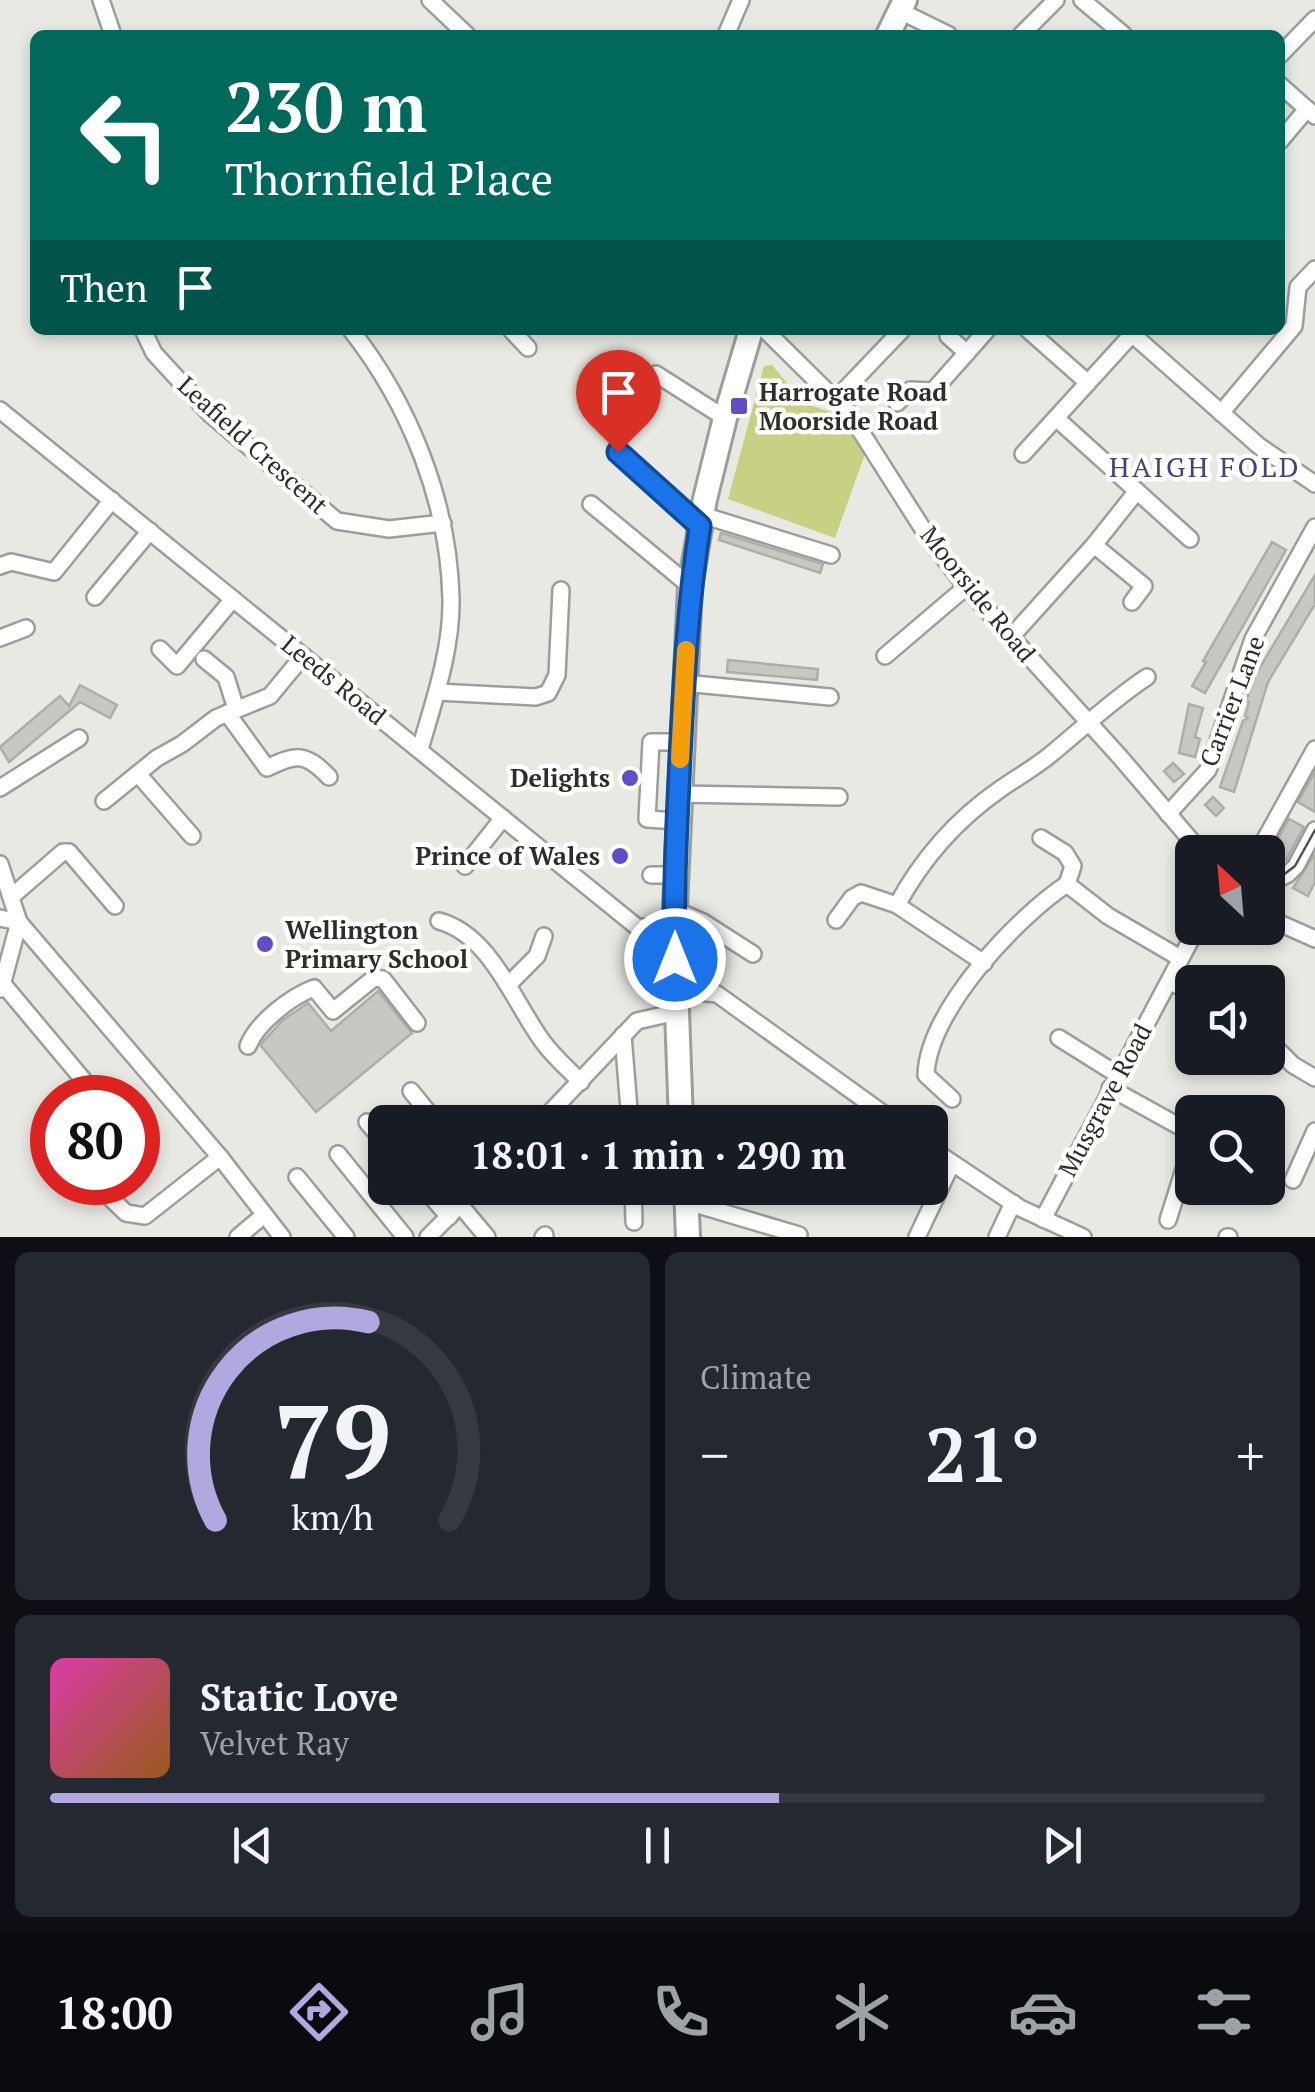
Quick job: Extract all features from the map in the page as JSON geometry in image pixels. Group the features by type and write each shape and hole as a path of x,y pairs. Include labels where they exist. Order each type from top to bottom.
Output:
{"highway":[{"path":"890,30 902,6"},
{"path":"680,1105 674,919 690,586 724,418 749,335"},
{"path":"687,1205 688,1237"}],"street":[{"path":"102,0 111,30"},
{"path":"430,0 462,30"},
{"path":"728,30 742,0"},
{"path":"1026,30 1056,0"},
{"path":"1082,0 1118,30"},
{"path":"902,6 940,30"},
{"path":"1285,50 1315,18"},
{"path":"1285,89 1311,112 1285,136"},
{"path":"1221,412 1294,326 1298,287 1315,269"},
{"name":"Leafield Crescent","path":"145,335 154,353 210,414 337,521 389,529 443,523"},
{"path":"356,335 372,356 417,441 443,523 451,600 437,692 420,748"},
{"path":"516,335 528,348"},
{"name":"Moorside Road","path":"770,335 849,413 928,537 966,587 1186,835"},
{"path":"836,398 897,335"},
{"path":"897,403 910,390 932,391 982,335"},
{"path":"1034,335 1088,383"},
{"path":"1023,454 1131,335"},
{"path":"1137,335 1258,446 1315,484"},
{"path":"948,336 967,352"},
{"path":"656,374 724,418"},
{"name":"Leeds Road","path":"0,410 636,927 674,919 703,922 753,954"},
{"path":"1054,420 1190,539"},
{"path":"618,452 701,520 831,554"},
{"path":"1011,637 1137,490"},
{"path":"0,566 11,562 54,572 112,500"},
{"path":"590,504 690,586"},
{"name":"Carrier Lane","path":"1168,814 1208,770 1253,639 1315,527"},
{"path":"95,597 150,531"},
{"path":"1094,544 1144,586 1132,602"},
{"path":"885,656 966,587"},
{"path":"437,692 536,697 548,693 557,674 561,590"},
{"path":"160,649 176,666 233,599"},
{"path":"0,638 26,628"},
{"path":"104,801 232,711 270,696 304,656"},
{"path":"204,659 226,677 232,711 267,768 294,756 314,761 329,776"},
{"path":"896,905 943,838 995,792 1047,758 1114,698 1147,677"},
{"path":"684,683 830,697"},
{"path":"0,788 79,738"},
{"path":"677,821 646,819 651,742 681,742"},
{"path":"1267,835 1315,749"},
{"path":"138,774 192,836"},
{"path":"678,794 839,797"},
{"path":"464,866 504,818"},
{"path":"1285,876 1315,830"},
{"path":"952,1099 929,1080 927,1067 941,1023 984,963 1042,901 1067,884 1073,866 1065,853 1041,838"},
{"path":"11,897 62,852 69,852 115,906"},
{"path":"0,864 19,922 186,1104 220,1157 282,1237"},
{"path":"651,875 676,875"},
{"path":"1067,884 1108,916 1180,958"},
{"path":"836,920 852,898 861,893 896,905 984,963"},
{"path":"0,918 19,922"},
{"path":"439,921 456,926 510,984 544,1043 580,1082"},
{"path":"19,922 4,959 1,989 78,1075"},
{"path":"1285,926 1315,939"},
{"path":"510,984 537,956 544,936"},
{"name":"Musgrave Road","path":"1042,1219 1187,945"},
{"path":"248,1046 254,1032 303,992 314,988 333,1011 374,978 382,979 417,1022"},
{"path":"1169,981 1175,984"},
{"path":"558,1105 637,1021 676,1001 717,994 871,1105"},
{"path":"623,1036 629,1105"},
{"path":"1060,1038 1184,1129 1192,1144 1168,1220"},
{"path":"1285,1057 1315,1078"},
{"path":"411,1091 422,1105"},
{"path":"1292,1180 1315,1131"},
{"path":"338,1154 405,1237"},
{"path":"160,1205 220,1157"},
{"path":"948,1160 1013,1203 1084,1237"},
{"path":"917,1237 952,1163"},
{"path":"297,1178 346,1237"},
{"path":"997,1237 1013,1203"},
{"path":"118,1205 126,1213 146,1216 160,1205"},
{"path":"447,1205 488,1237"},
{"path":"428,1237 461,1205"},
{"path":"634,1205 634,1222"},
{"path":"716,1205 799,1236"},
{"path":"238,1237 264,1215"}],"green space":[{"path":"772,365 805,404 838,414 865,454 835,538 728,499 764,366"}],"building":[{"path":"721,533 823,564 820,573 719,540"},
{"path":"1272,542 1286,550 1205,693 1192,686 1206,662 1203,661"},
{"path":"1315,575 1315,604 1268,682 1234,792 1220,787 1243,721 1248,718 1246,701 1256,674"},
{"path":"728,660 818,669 817,680 727,672"},
{"path":"80,685 117,705 110,718 80,702 9,762 0,747 60,696 69,706"},
{"path":"1189,704 1203,708 1195,737 1200,739 1195,757 1179,753"},
{"path":"1173,763 1184,774 1174,782 1164,771"},
{"path":"1315,772 1315,812 1298,802"},
{"path":"1213,797 1224,808 1216,816 1205,805"},
{"path":"1289,819 1304,827 1286,860 1285,835 1280,835"},
{"path":"1315,854 1315,882 1308,896 1293,888"},
{"path":"378,991 412,1033 316,1112 262,1043 283,1020 308,1003 331,1031"}],"tram line":[{"path":"1285,874 1295,866 1315,830"}],"slow traffic":[{"path":"680,759 686,650"}],"place":[{"name":"Harrogate Road Moorside Road","path":"739,406"},
{"name":"Delights","path":"630,778"},
{"name":"Prince of Wales","path":"620,856"},
{"name":"Wellington Primary School","path":"265,944"}],"district":[{"name":"HAIGH FOLD","path":"1205,467"}],"route":[{"path":"618,452 700,526 690,586 684,683 676,832 675,959"}]}
